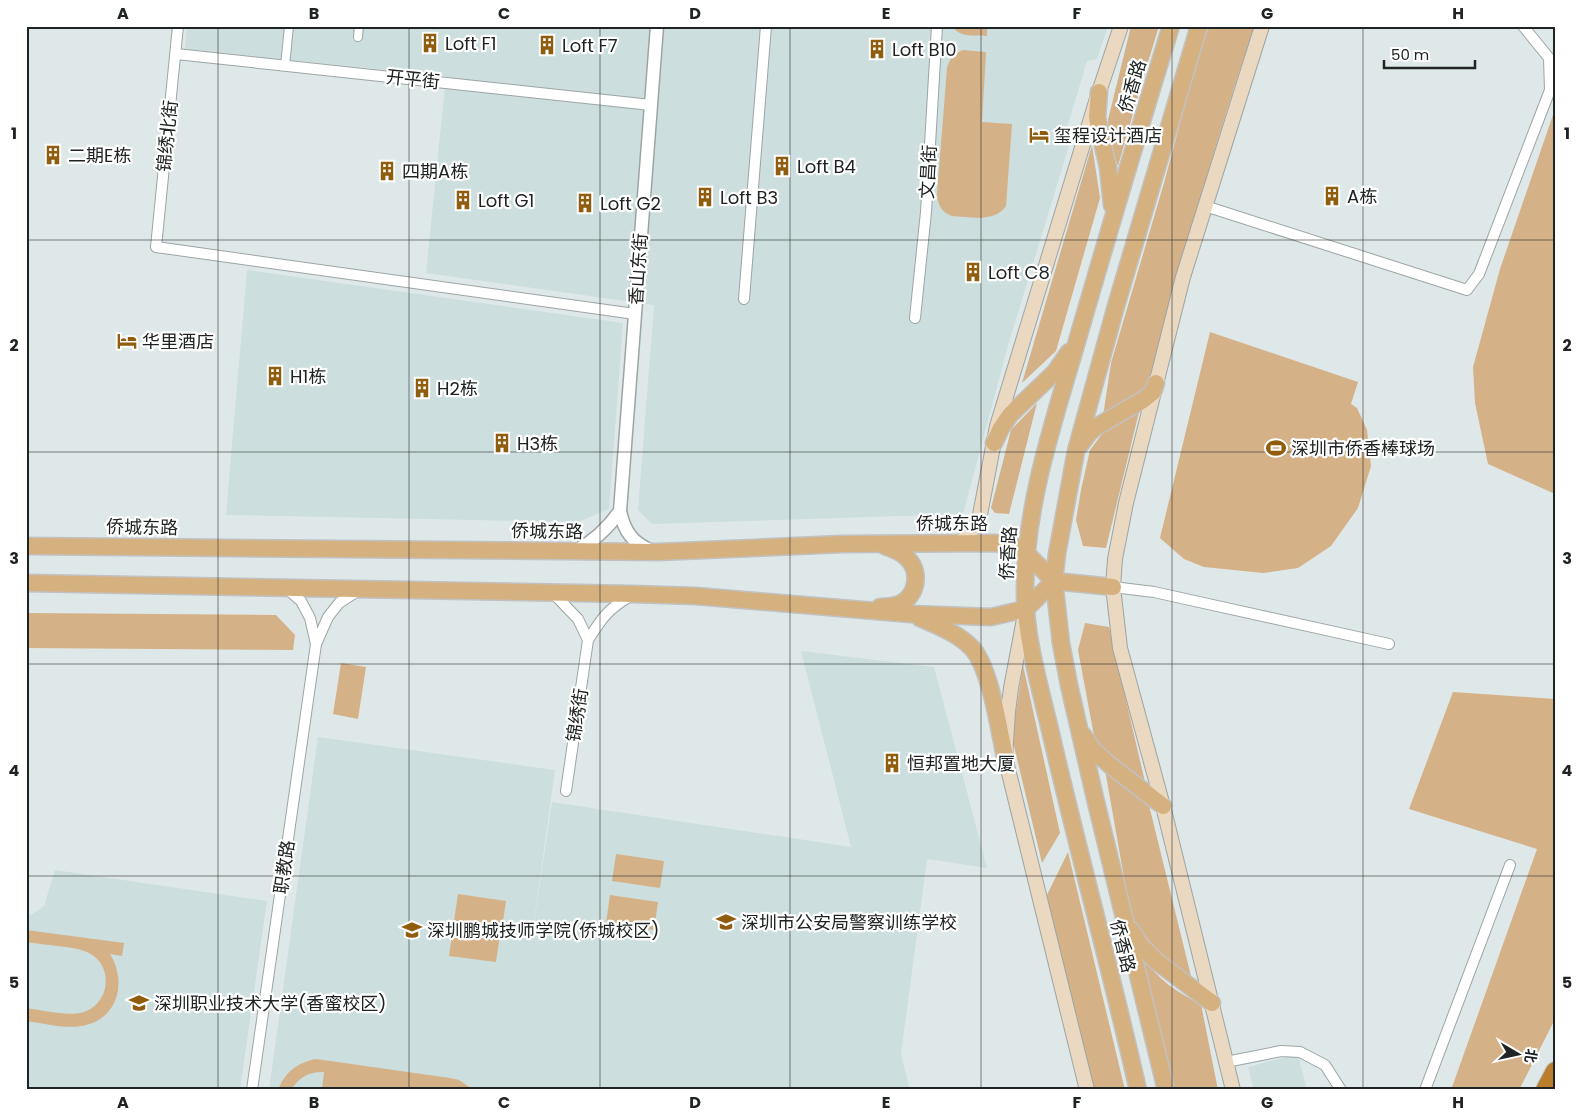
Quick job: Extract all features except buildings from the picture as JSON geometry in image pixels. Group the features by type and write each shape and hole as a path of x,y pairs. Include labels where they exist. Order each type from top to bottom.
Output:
{"highway":[{"path":"1545,1090 1555,1071"}],"main road":[{"path":"959,543 974,530 978,520 1000,417 1120,26"},
{"name":"侨香路","path":"1138,1090 1031,647 1026,609 1026,552 1030,519 1044,461 1078,337 1171,26"},
{"name":"侨香路","path":"1166,1090 1079,727 1061,643 1054,581 1057,554 1076,451 1116,306 1199,26"},
{"path":"1233,1090 1163,806 1120,648 1113,587 1115,559 1124,512 1183,277 1262,26"},
{"path":"1099,92 1097,117 1111,183 1113,218"},
{"path":"994,443 1001,428 1010,416 1055,372 1078,337"},
{"path":"1076,451 1089,433 1096,427 1143,400 1153,392 1156,383"},
{"path":"856,610 894,606 901,603 913,592 916,583 916,574 908,558 878,543"},
{"name":"侨城东路","path":"26,546 658,552 878,543 994,543 1012,545 1026,552 1054,581"},
{"path":"26,583 696,596 911,614 991,617 1026,609 1054,581 1113,587"},
{"path":"1005,757 1010,696 1026,609"},
{"path":"911,614 948,630 961,638 976,653 984,669 1087,1090"},
{"path":"1079,727 1093,750 1163,806"},
{"path":"1125,920 1141,946 1156,962 1212,1003"}],"street":[{"name":"锦绣北街","path":"178,26 156,247 635,314"},
{"path":"285,66 289,26"},
{"path":"358,37 359,26"},
{"name":"香山东街","path":"657,26 620,511 622,523 630,536 647,548 658,552"},
{"path":"744,299 766,26"},
{"name":"文昌街","path":"915,318 926,212 936,26"},
{"path":"1205,206 1467,290 1479,274 1550,90 1549,58 1523,26"},
{"name":"开平街","path":"176,54 651,105"},
{"path":"574,552 596,538 620,511"},
{"name":"职教路","path":"285,587 301,601 310,618 316,644"},
{"path":"1113,587 1154,592 1389,644"},
{"name":"职教路","path":"252,1090 316,644 328,617 339,603 361,588"},
{"path":"552,592 578,619 588,640"},
{"name":"锦绣街","path":"566,791 588,640 601,619 613,606 633,594"},
{"path":"1425,1090 1510,865"},
{"path":"1226,1062 1281,1051 1300,1052 1325,1065 1341,1090"}],"shaded area":[{"path":"187,26 1108,26 1097,59 1087,61 1066,131 1073,133 1009,342 963,514 652,524 638,510 654,305 426,273 446,76 185,49"},
{"path":"952,26 987,26 987,36 963,34"},
{"path":"1131,26 1159,26 1118,166 1109,140 1108,120"},
{"path":"1209,26 1254,26 1198,204 1148,383 1141,393 1103,416 1111,363 1164,183 1194,71"},
{"path":"963,50 986,52 982,122 1012,124 1006,206 995,215 981,218 952,216 943,210 937,198 947,68 952,57"},
{"path":"1555,109 1555,494 1488,464 1475,403 1473,367 1500,269"},
{"path":"1092,145 1100,198 1056,351 1022,383"},
{"path":"247,270 623,323 609,509 578,522 226,515"},
{"name":"深圳市侨香棒球场","path":"1210,332 1358,382 1351,404 1357,408 1367,430 1371,466 1358,508 1331,546 1298,568 1263,573 1204,567 1184,559 1160,538"},
{"path":"1037,403 1009,514 995,513 991,508 1011,430"},
{"path":"1140,408 1106,548 1083,546 1076,520 1090,450 1102,434 1118,421"},
{"path":"26,613 276,615 295,635 293,650 26,648"},
{"path":"1085,623 1109,627 1145,782 1095,741 1078,650"},
{"path":"801,651 934,667 987,868 927,859 901,1054 910,1090 269,1090 318,737 555,770 529,957 552,802 851,847"},
{"path":"341,663 366,667 358,719 333,714"},
{"path":"1023,665 1060,833 1042,863 1012,738"},
{"path":"1453,692 1555,699 1555,1019 1519,1090 1451,1090 1537,849 1409,809"},
{"path":"1105,770 1148,801 1191,976 1160,955 1131,917"},
{"path":"1068,852 1125,1090 1093,1090 1046,897"},
{"path":"616,854 664,861 660,888 612,881"},
{"name":"深圳职业技术大学(香蜜校区)","path":"55,870 267,901 240,1090 26,1090 26,915 31,915 44,906"},
{"path":"458,894 506,901 502,928 454,921"},
{"path":"610,895 658,902 654,930 606,923"},
{"path":"453,928 500,935 496,962 449,956"},
{"path":"26,930 124,943 122,956 110,954 118,977 118,988 116,999 111,1009 103,1017 93,1023 75,1027 26,1021 26,1008 63,1013 84,1012 100,1001 106,983 102,965 87,952 74,948 26,942"},
{"path":"1142,957 1168,985 1201,1004 1218,1090 1174,1090"},
{"path":"1298,1054 1307,1090 1254,1090 1248,1067"},
{"path":"316,1059 450,1078 459,1080 474,1090 322,1090 324,1072 319,1072 305,1076 291,1090 278,1090 284,1078 292,1069"}],"place":[{"name":"Loft F1","path":"430,43"},
{"name":"Loft F7","path":"547,45"},
{"name":"Loft B10","path":"877,49"},
{"name":"玺程设计酒店","path":"1039,135"},
{"name":"二期E栋","path":"53,155"},
{"name":"Loft B4","path":"782,166"},
{"name":"四期A栋","path":"387,171"},
{"name":"A栋","path":"1332,196"},
{"name":"Loft B3","path":"705,197"},
{"name":"Loft G1","path":"463,200"},
{"name":"Loft G2","path":"585,203"},
{"name":"Loft C8","path":"973,272"},
{"name":"华里酒店","path":"127,341"},
{"name":"H1栋","path":"275,376"},
{"name":"H2栋","path":"422,388"},
{"name":"H3栋","path":"502,443"},
{"name":"深圳市侨香棒球场","path":"1276,448"},
{"name":"恒邦置地大厦","path":"892,763"},
{"name":"深圳市公安局警察训练学校","path":"726,922"},
{"name":"深圳鹏城技师学院(侨城校区)","path":"412,930"},
{"name":"深圳职业技术大学(香蜜校区)","path":"139,1003"}]}
